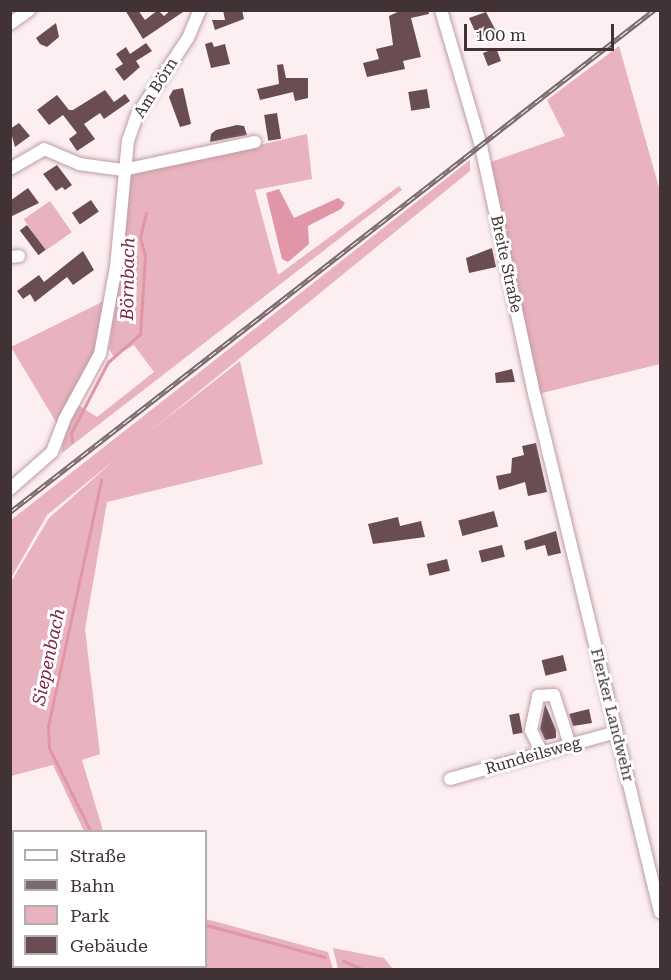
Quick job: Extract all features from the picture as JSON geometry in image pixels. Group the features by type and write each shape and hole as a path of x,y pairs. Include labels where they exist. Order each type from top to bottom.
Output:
{"street":[{"path":"10,24 29,10"},
{"name":"Am Börn","path":"10,489 52,452 64,420 87,380 106,334 117,267 123,170 137,115 188,38 200,10"},
{"name":"Breite Straße","path":"441,10 481,146 565,518"},
{"path":"10,169 44,149 79,164 123,170 255,142"},
{"name":"Flerker Landwehr","path":"565,518 660,912"},
{"path":"541,750 531,730 538,696 554,695 568,742"},
{"name":"Rundeilsweg","path":"450,779 568,742 616,732"}],"green space":[{"path":"619,46 660,191 660,364 538,394 488,163 565,136 547,100"},
{"path":"307,134 312,179 255,190 278,275 399,186 402,190 62,453 63,431 78,405 97,417 154,372 134,345 114,357 109,349 131,175"},
{"path":"470,160 470,171 47,515 11,578 11,520"},
{"path":"50,201 72,232 46,250 24,219"},
{"path":"104,301 99,346 59,427 11,347"},
{"path":"240,361 263,464 107,502 85,629 100,754 82,760 103,830 84,830 53,765 11,776 11,582 49,518 127,449"},
{"path":"207,919 328,952 333,969 167,969 207,968"},
{"path":"333,948 384,958 393,969 338,969"}],"shaded area":[{"path":"279,189 294,218 338,198 345,203 341,209 308,226 309,244 288,262 282,259 266,193"}],"building":[{"path":"125,10 138,10 145,20 158,10 164,16 171,10 186,10 143,39"},
{"path":"223,10 242,10 244,19 215,30 212,20 225,20"},
{"path":"402,10 428,10 429,14 411,18 421,57 403,61 405,69 367,77 363,63 379,59 376,49 393,45 389,16"},
{"path":"486,12 496,31 478,38 469,18"},
{"path":"56,23 59,37 47,47 40,44 36,38"},
{"path":"212,42 214,47 225,44 230,64 211,68 205,44"},
{"path":"146,43 152,51 136,61 140,67 124,81 115,69 123,64 116,54 126,47 130,54"},
{"path":"496,48 501,61 488,66 483,53"},
{"path":"283,64 286,78 308,78 308,98 295,101 293,92 260,100 257,89 279,84 277,65"},
{"path":"183,88 191,124 180,127 169,97 173,90"},
{"path":"427,89 430,108 411,111 408,92"},
{"path":"105,90 114,102 125,94 130,101 104,119 100,113 84,124 95,139 77,151 69,139 77,133 63,115 49,125 37,110 57,95 69,110 73,110"},
{"path":"277,113 281,139 268,141 264,115"},
{"path":"19,123 30,136 15,147 10,129"},
{"path":"237,125 244,126 247,135 210,142 211,134 216,130"},
{"path":"57,165 72,185 65,190 62,187 56,191 43,174"},
{"path":"28,188 39,203 10,217 10,201"},
{"path":"91,200 99,212 80,224 72,213"},
{"path":"27,225 46,250 38,255 20,230"},
{"path":"492,248 496,267 469,273 466,258"},
{"path":"83,251 94,270 73,285 67,277 35,302 30,294 23,299 17,291 39,275 44,282"},
{"path":"512,369 515,382 496,383 495,373"},
{"path":"536,443 547,492 528,496 525,482 499,490 496,476 511,473 512,458 524,455 522,446"},
{"path":"494,511 498,526 462,536 458,521"},
{"path":"398,517 400,526 421,521 425,537 373,544 368,524"},
{"path":"556,531 561,553 548,556 545,545 526,550 524,541"},
{"path":"502,545 505,557 482,562 479,551"},
{"path":"447,559 450,571 430,576 427,564"},
{"path":"563,655 567,671 546,676 542,660"},
{"path":"545,704 556,730 556,738 545,740 540,729"},
{"path":"589,709 592,723 573,726 569,714"},
{"path":"519,713 523,733 513,735 509,715"}],"waterway":[{"name":"Börnbach","path":"72,442 71,433 108,362 140,334 145,256 140,237 146,213"},
{"name":"Siepenbach","path":"90,830 49,748 48,726 101,480"},
{"name":"Siepenbach","path":"207,925 325,957"},
{"name":"Siepenbach","path":"343,961 364,970"}],"railway":[{"path":"10,512 654,10"}]}
